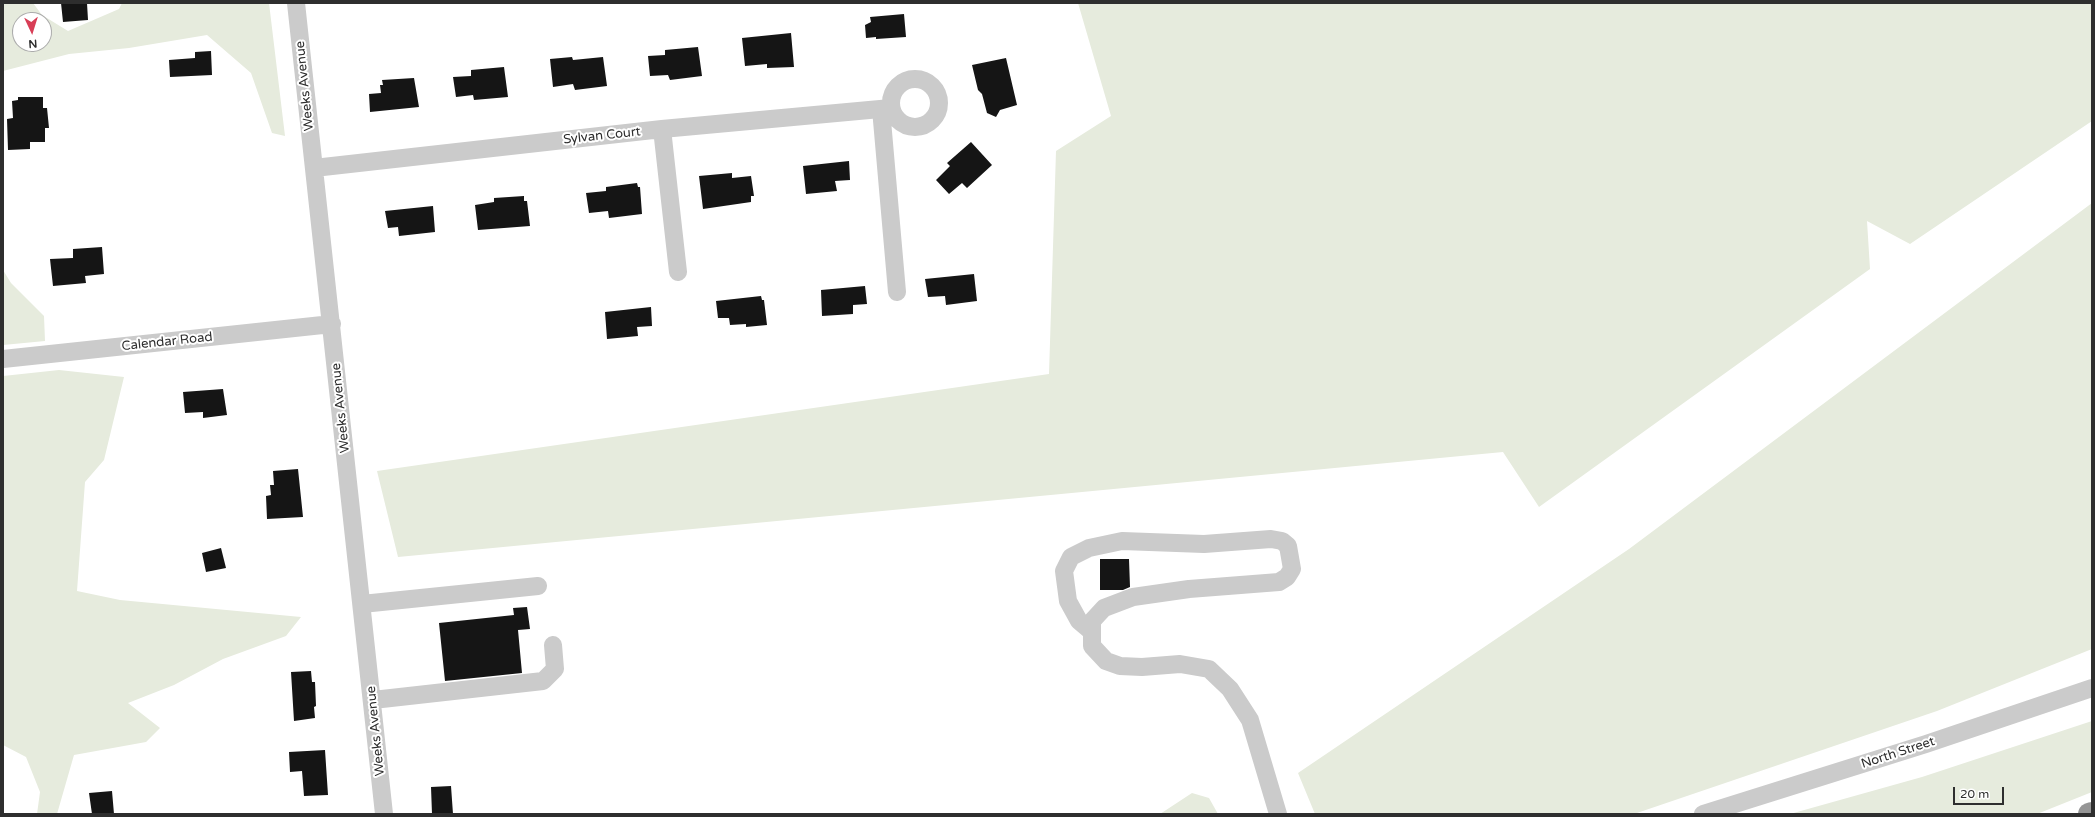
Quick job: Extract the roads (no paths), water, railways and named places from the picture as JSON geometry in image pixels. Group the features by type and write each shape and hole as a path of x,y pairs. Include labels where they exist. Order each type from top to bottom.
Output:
{"street":[{"name":"Weeks Avenue","path":"296,3 373,700 384,814"},
{"name":"Sylvan Court","path":"314,168 662,129 886,108 897,292"},
{"path":"662,129 678,272"},
{"name":"Calendar Road","path":"3,359 332,324"},
{"path":"1092,632 1079,621 1068,601 1064,571 1071,557 1089,548 1122,541 1204,544 1271,539 1282,541 1288,546 1292,569 1287,577 1279,582 1189,589 1133,597 1104,608 1092,621 1092,632 1092,646 1106,661 1120,666 1142,667 1180,664 1209,669 1224,684 1250,720 1278,814"},
{"path":"362,604 538,586"},
{"path":"373,700 543,681 555,669 553,645"},
{"name":"North Street","path":"1703,814 1926,744 2092,688"}]}
